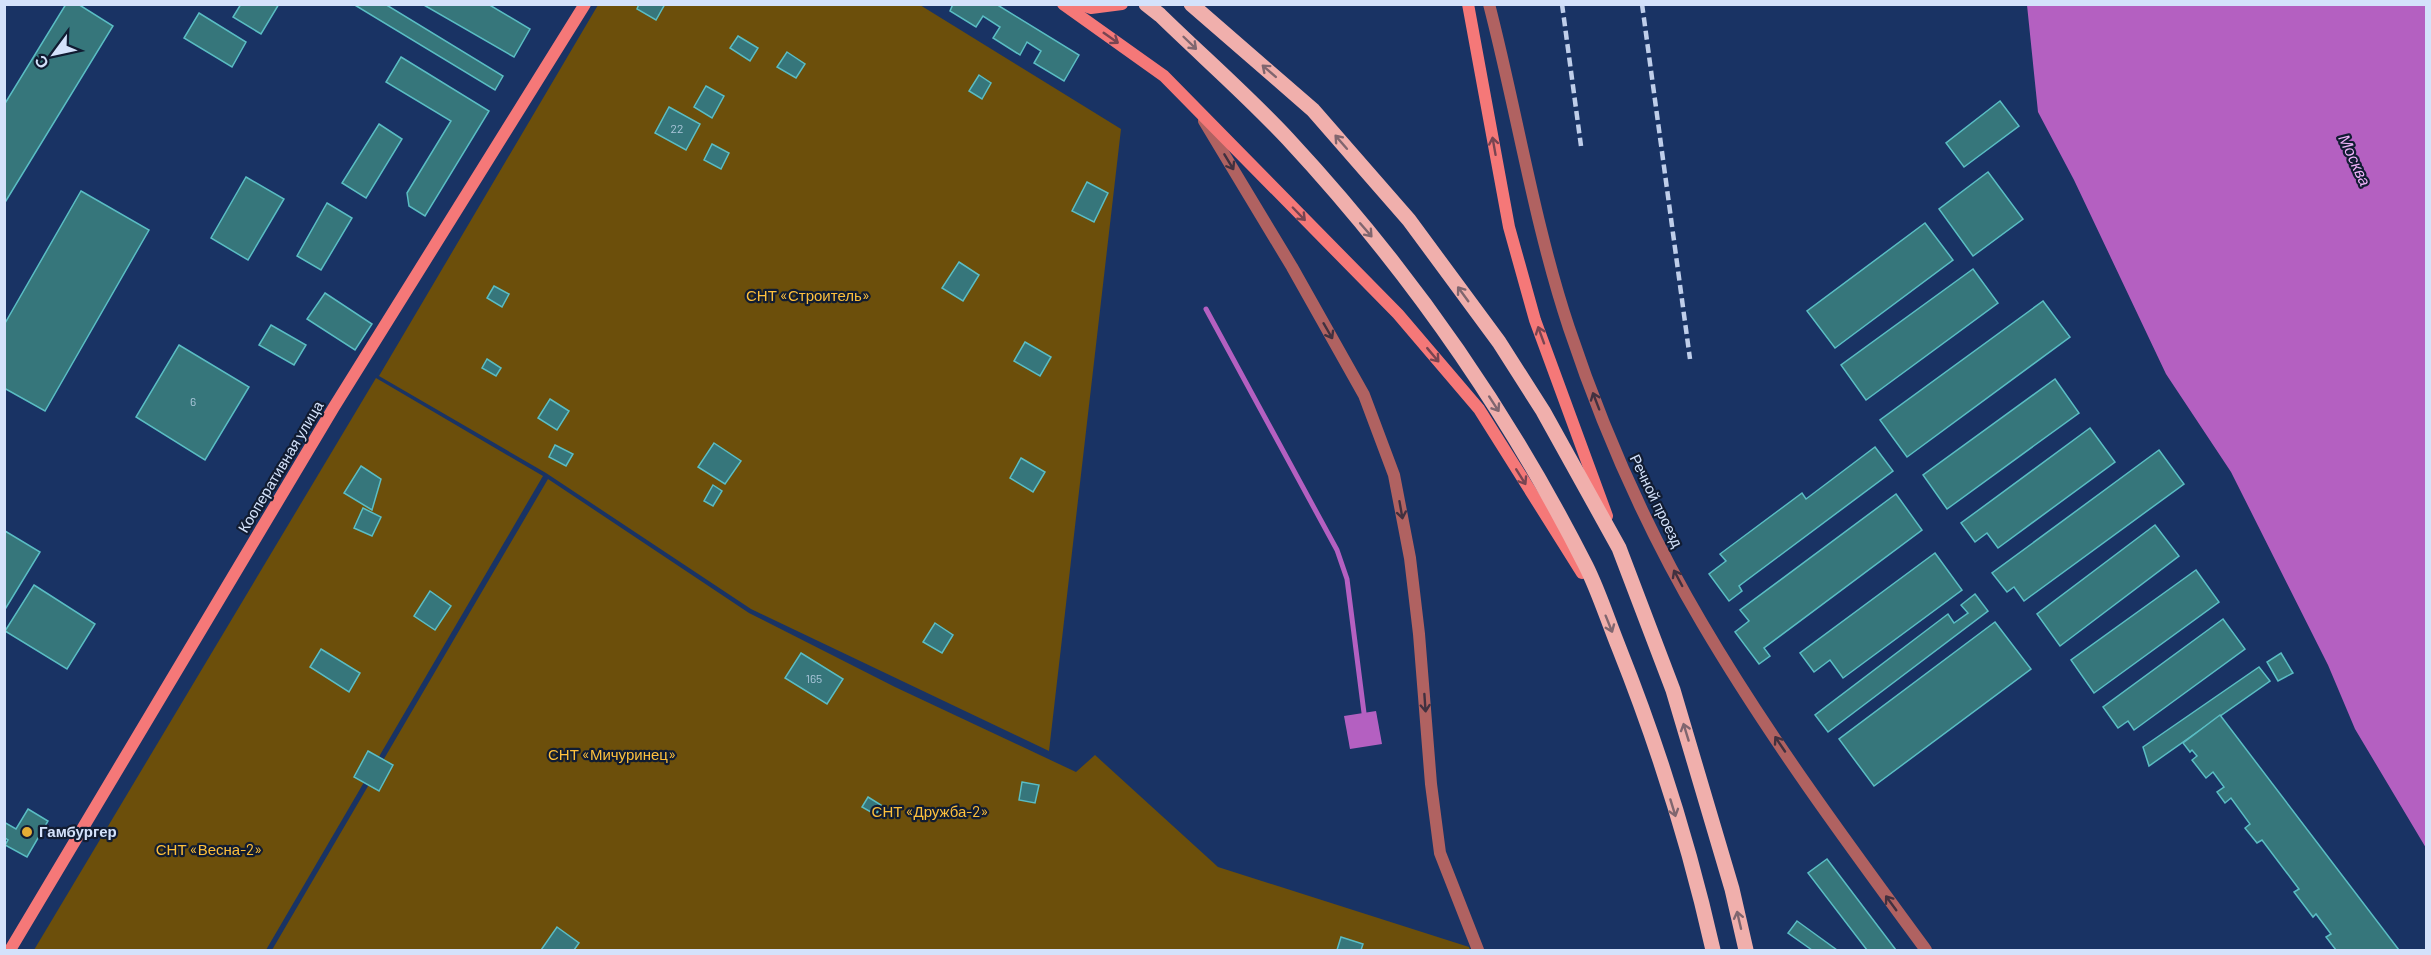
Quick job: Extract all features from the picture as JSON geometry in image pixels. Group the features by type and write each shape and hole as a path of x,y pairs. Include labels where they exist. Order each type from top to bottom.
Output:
{"main road":[{"name":"Кооперативная улица","path":"10,951 334,407 585,4"},
{"path":"1063,4 1164,76 1398,314 1479,409 1600,600"},
{"path":"1078,4 1091,8 1122,4"},
{"path":"1146,4 1287,138 1383,249 1476,376 1518,440 1587,568 1642,706 1701,896 1713,951"},
{"path":"1191,4 1313,110 1409,220 1498,342 1544,411 1619,548"},
{"path":"1468,4 1512,237 1535,320 1673,690 1732,889 1746,951"}],"street":[{"name":"Речной проезд","path":"1489,4 1510,85 1534,210 1569,329 1619,459 1662,548 1701,621 1732,671 1842,837 1926,951"},
{"path":"1199,112 1292,267 1364,395 1395,475 1410,558 1419,634 1431,784 1440,853 1479,951"}],"green space":[{"name":"СНТ «Строитель»","path":"598,5 920,5 1121,129 1049,751 751,609 546,473 379,376"},
{"name":"СНТ «Весна-2»","path":"376,378 543,476 266,950 34,950"},
{"name":"СНТ «Мичуринец»","path":"548,479 749,613 895,687 1076,772 1095,755 1218,867 1469,947 1470,950 272,950"}],"water":[{"name":"Москва","path":"2027,5 2426,5 2426,848 2355,729 2328,665 2231,472 2166,374 2074,180 2038,112"},
{"path":"1376,711 1382,744 1350,749 1344,716"}],"building":[{"path":"66,4 78,4 113,26 4,204 4,105"},
{"path":"241,4 279,4 261,34 233,17"},
{"path":"353,4 385,4 503,76 495,90"},
{"path":"422,4 488,4 530,29 514,57"},
{"path":"639,4 665,4 656,20 637,9"},
{"path":"953,4 996,4 1079,55 1064,81 1034,63 1041,51 1027,42 1020,55 993,38 1000,27 983,16 976,27 950,11"},
{"path":"199,13 246,42 232,67 184,38"},
{"path":"738,36 758,48 750,61 730,48"},
{"path":"787,52 805,64 796,78 777,67"},
{"path":"401,57 489,111 425,216 409,206 407,193 451,121 386,82"},
{"path":"979,75 991,83 982,99 969,91"},
{"path":"706,86 724,96 712,118 694,107"},
{"path":"2000,101 2019,126 1964,167 1946,143"},
{"path":"669,107 700,124 686,150 655,133"},
{"path":"379,124 402,139 366,198 342,183"},
{"path":"712,144 729,153 721,169 704,160"},
{"path":"1988,172 2023,219 1973,256 1939,209"},
{"path":"246,177 284,199 248,260 211,238"},
{"path":"1087,182 1108,193 1094,222 1072,211"},
{"path":"81,191 149,230 45,411 4,388 4,325"},
{"path":"327,203 352,218 321,270 297,256"},
{"path":"1925,223 1953,260 1835,348 1807,311"},
{"path":"959,262 979,275 963,301 942,288"},
{"path":"1973,269 1998,303 1866,400 1841,365"},
{"path":"494,286 509,294 502,307 487,298"},
{"path":"325,293 372,324 355,350 307,319"},
{"path":"2043,301 2070,337 1907,457 1880,420"},
{"path":"271,325 306,345 294,365 259,345"},
{"path":"1025,342 1051,357 1040,376 1014,361"},
{"path":"179,345 249,387 205,460 136,417"},
{"path":"487,359 501,368 496,376 482,368"},
{"path":"2055,379 2079,413 1947,509 1923,475"},
{"path":"550,399 569,411 557,430 538,418"},
{"path":"2090,428 2115,462 1998,548 1987,533 1975,542 1961,523"},
{"path":"714,443 741,461 725,484 698,467"},
{"path":"555,445 573,454 566,466 549,457"},
{"path":"1875,447 1893,471 1739,586 1742,591 1729,601 1709,574 1726,561 1720,554 1802,493 1806,499"},
{"path":"2159,450 2184,484 2024,601 2014,587 2007,592 1992,573"},
{"path":"1021,458 1045,472 1033,492 1010,478"},
{"path":"361,466 381,479 372,510 344,493"},
{"path":"713,485 722,491 713,506 704,501"},
{"path":"1896,494 1922,530 1764,648 1770,656 1759,664 1735,632 1749,621 1740,610"},
{"path":"363,508 381,517 372,536 354,528"},
{"path":"2155,525 2179,556 2060,646 2037,614"},
{"path":"5,531 40,552 4,611 4,533"},
{"path":"1935,553 1962,590 1843,678 1830,660 1814,672 1800,653"},
{"path":"2196,570 2219,602 2094,693 2071,660"},
{"path":"34,585 95,624 67,669 5,631"},
{"path":"430,591 451,606 435,630 414,616"},
{"path":"1975,594 1988,611 1828,732 1815,715 1948,614 1954,623 1968,613 1961,605"},
{"path":"2223,619 2245,649 2134,730 2128,721 2118,728 2103,707"},
{"path":"1995,622 2031,669 1874,786 1839,739"},
{"path":"935,623 953,635 942,653 923,642"},
{"path":"321,649 360,673 349,692 310,667"},
{"path":"801,653 843,679 827,704 785,678"},
{"path":"2281,653 2293,673 2278,681 2267,662"},
{"path":"2259,667 2270,681 2149,766 2143,747"},
{"path":"2220,715 2399,950 2336,950 2326,937 2331,934 2316,914 2313,917 2294,892 2299,889 2262,840 2257,843 2245,828 2250,824 2231,798 2225,803 2217,792 2224,787 2213,772 2206,778 2192,760 2197,756 2192,750 2190,752 2183,743"},
{"path":"368,751 393,765 379,791 354,777"},
{"path":"1022,782 1039,785 1035,803 1019,800"},
{"path":"868,797 881,805 876,815 862,807"},
{"path":"28,809 48,821 27,857 5,845 8,840 4,837 4,822 16,829"},
{"path":"1827,859 1896,950 1867,950 1808,873"},
{"path":"1797,921 1837,950 1812,950 1788,933"},
{"path":"557,927 579,943 574,950 541,950"},
{"path":"1341,937 1363,944 1361,950 1337,950"}],"waterway":[{"path":"1206,309 1337,550 1347,579 1364,713"}],"railway":[{"path":"1562,4 1581,146"},
{"path":"1642,4 1690,359"}],"place":[{"name":"Гамбургер","path":"27,832"}],"park label":[{"name":"СНТ «Дружба-2»","path":"930,812"}]}
